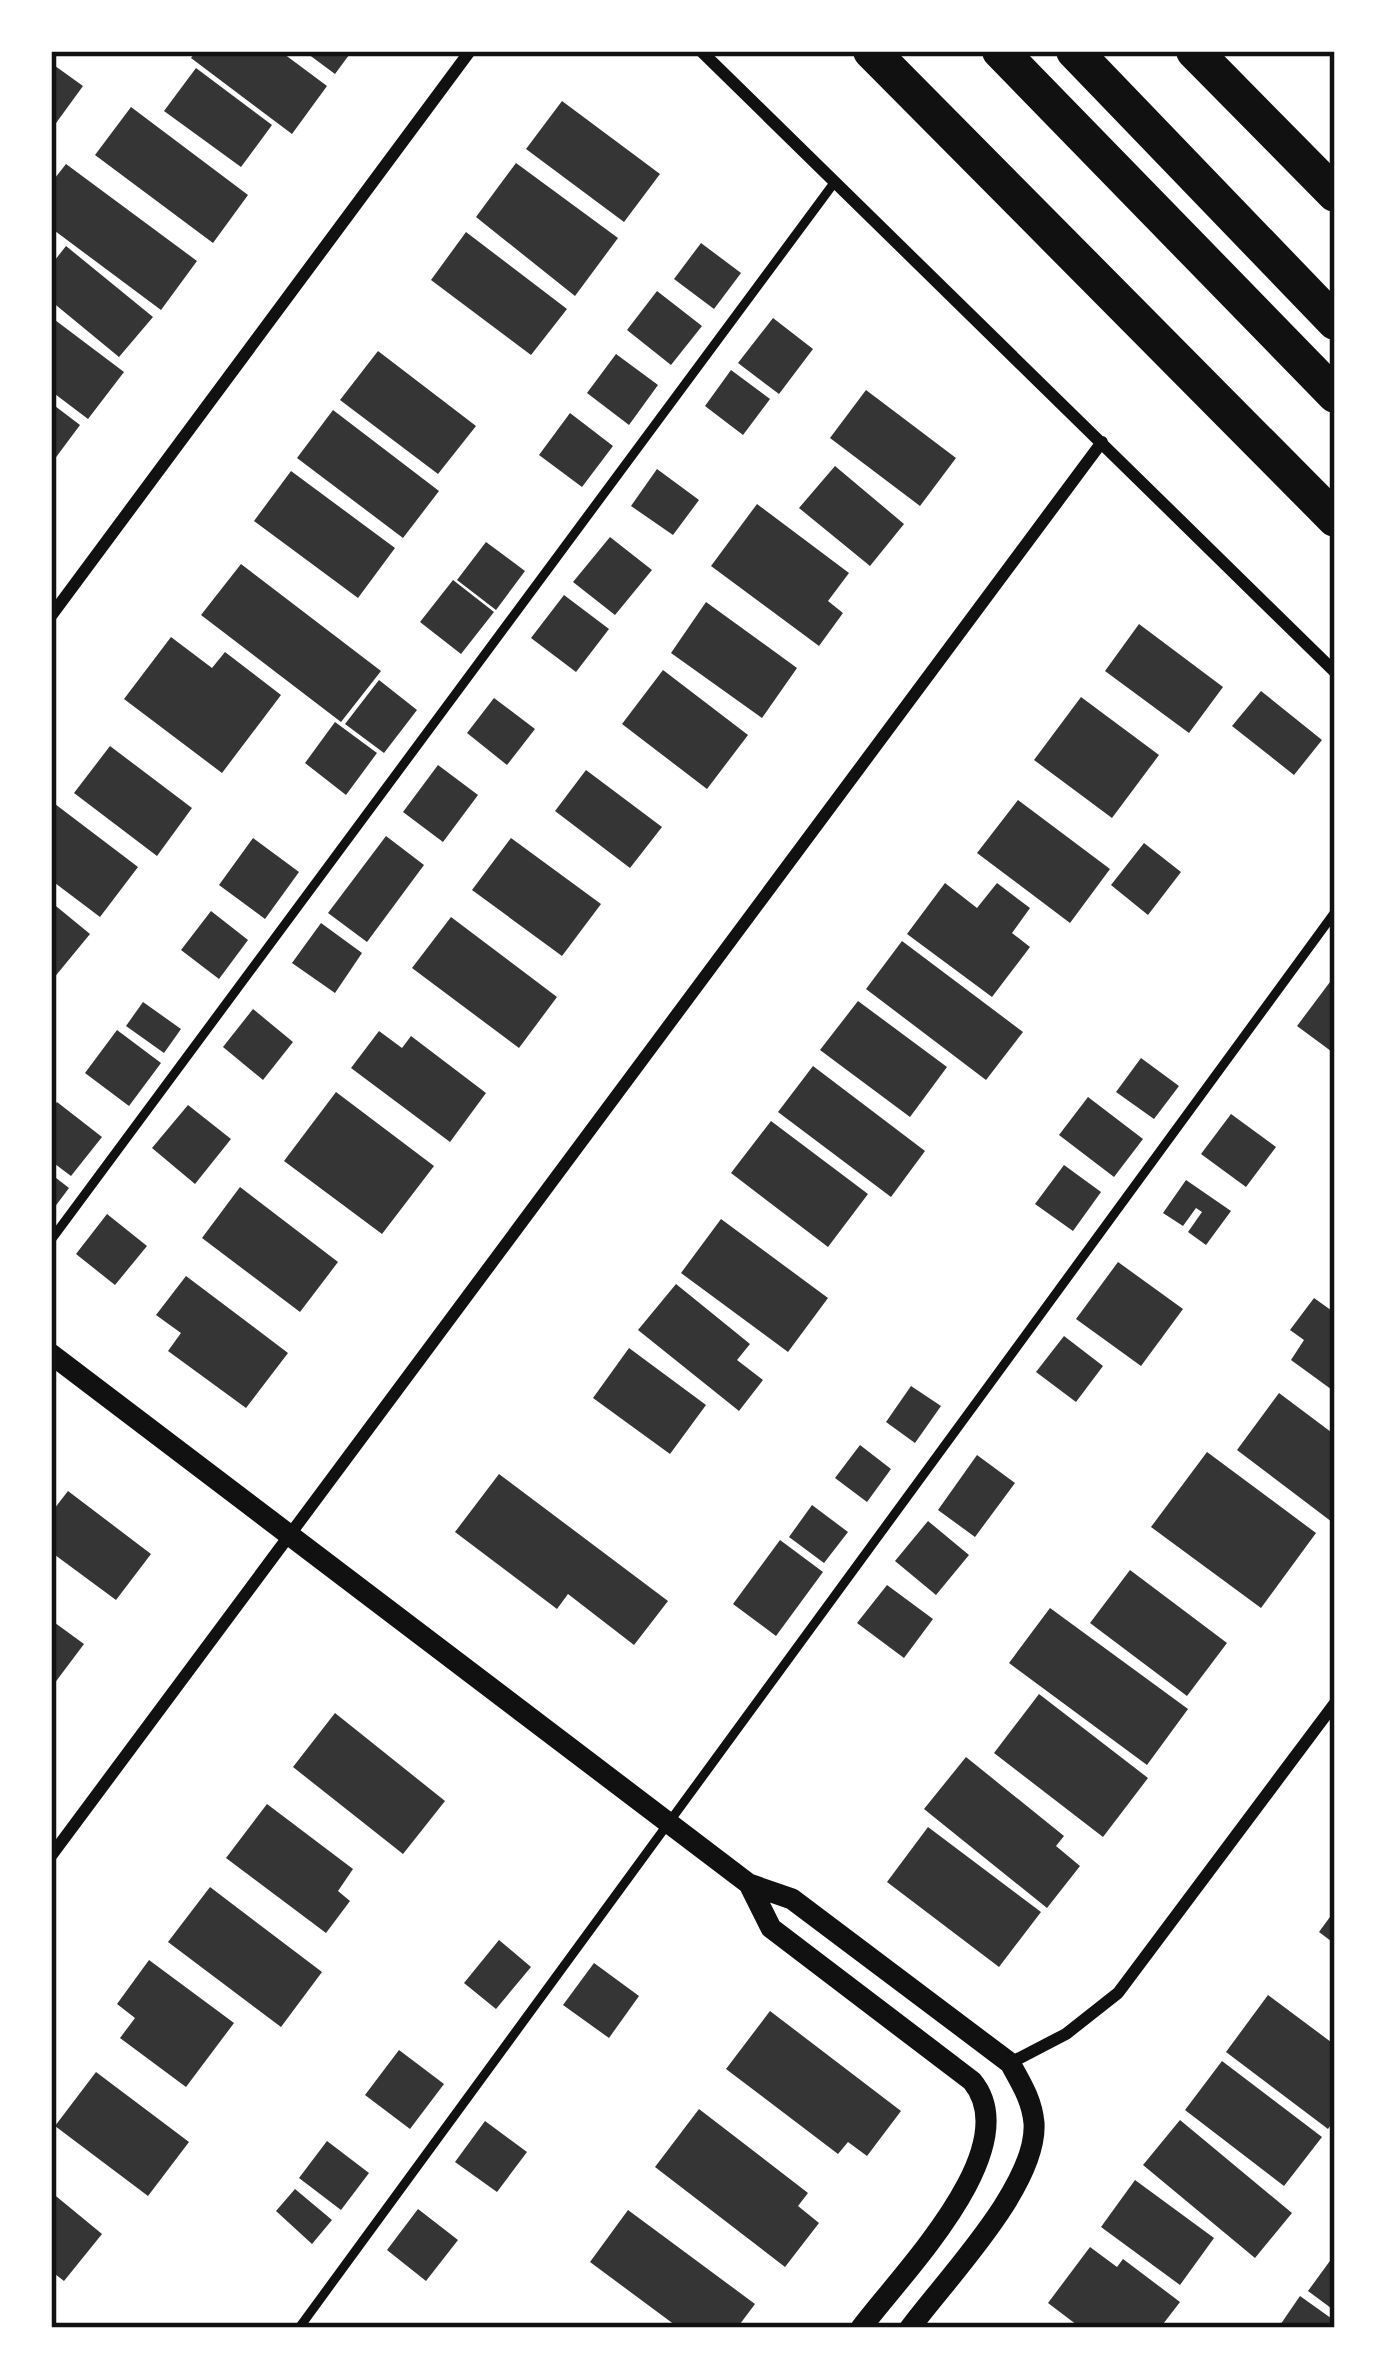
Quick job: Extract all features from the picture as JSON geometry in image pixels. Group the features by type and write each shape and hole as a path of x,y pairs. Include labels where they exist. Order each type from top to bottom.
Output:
{"highway":[{"path":"871,51 1335,519"},
{"path":"1000,51 1335,394"},
{"path":"1074,51 1335,322"},
{"path":"1194,51 1335,194"}],"street":[{"path":"51,616 470,51"},
{"path":"700,51 1335,672"},
{"path":"51,1856 1102,442"},
{"path":"51,1354 749,1884 792,1899 1010,2063 1028,2095 1034,2126 1030,2156 1016,2187 910,2328"},
{"path":"1010,2063 1066,2034 1118,1993 1335,1702"},
{"path":"749,1884 771,1928 972,2081 984,2097 990,2120 985,2151 970,2181 861,2328"}],"lane":[{"path":"51,1240 834,183"},
{"path":"299,2328 1335,912"}],"building":[{"path":"196,51 280,51 327,86 292,134 191,58"},
{"path":"304,51 352,51 335,74"},
{"path":"51,63 83,86 51,130"},
{"path":"196,68 272,125 241,167 164,111"},
{"path":"562,101 660,174 624,222 526,149"},
{"path":"131,107 248,195 213,243 95,155"},
{"path":"516,163 618,238 575,296 476,217"},
{"path":"66,164 197,261 161,310 51,228 51,183"},
{"path":"466,232 567,309 531,355 431,280"},
{"path":"701,243 741,273 714,309 674,279"},
{"path":"66,246 153,317 119,357 51,301 51,265"},
{"path":"657,291 702,326 671,365 627,330"},
{"path":"51,317 124,372 88,419 51,391"},
{"path":"773,318 813,349 779,394 738,363"},
{"path":"378,351 476,426 438,474 340,400"},
{"path":"616,354 658,385 629,425 587,393"},
{"path":"731,370 770,399 743,435 705,406"},
{"path":"866,390 956,458 920,506 830,438"},
{"path":"51,403 80,425 51,464"},
{"path":"333,410 439,491 403,538 297,458"},
{"path":"570,413 613,446 582,487 539,455"},
{"path":"835,466 904,524 870,566 799,508"},
{"path":"657,469 699,500 673,535 631,506"},
{"path":"291,471 395,548 358,598 254,521"},
{"path":"757,504 849,573 828,601 843,613 819,646 711,566"},
{"path":"610,537 652,570 615,615 573,582"},
{"path":"486,542 525,571 496,610 457,580"},
{"path":"241,564 381,671 341,722 201,615"},
{"path":"453,580 494,612 461,654 420,622"},
{"path":"564,595 609,629 576,672 531,638"},
{"path":"706,602 797,668 762,718 671,653"},
{"path":"1139,624 1223,687 1189,733 1105,671"},
{"path":"171,637 212,668 225,652 281,695 222,773 124,699"},
{"path":"663,670 748,735 707,789 622,724"},
{"path":"379,680 417,710 384,753 345,724"},
{"path":"1261,691 1322,740 1294,775 1232,726"},
{"path":"1081,697 1159,755 1112,818 1034,760"},
{"path":"494,698 535,729 507,765 467,733"},
{"path":"335,722 377,753 346,795 305,763"},
{"path":"110,746 192,808 157,856 74,793"},
{"path":"438,765 478,795 443,842 403,812"},
{"path":"586,770 662,827 630,868 555,811"},
{"path":"1018,800 1110,869 1070,923 977,853"},
{"path":"55,804 138,867 100,917 51,880"},
{"path":"386,836 424,865 367,942 328,913"},
{"path":"253,838 299,872 265,919 219,885"},
{"path":"511,838 601,904 562,956 472,890"},
{"path":"1144,843 1181,872 1148,915 1111,885"},
{"path":"945,883 977,908 997,883 1030,908 1012,933 1030,947 992,997 907,934"},
{"path":"51,902 90,934 53,979 51,977"},
{"path":"211,911 248,940 219,979 181,950"},
{"path":"451,917 557,997 519,1048 412,968"},
{"path":"321,923 362,953 335,993 292,963"},
{"path":"902,941 1023,1032 986,1080 866,989"},
{"path":"1330,982 1335,986 1335,1054 1297,1026"},
{"path":"858,1001 947,1067 910,1117 820,1050"},
{"path":"143,1002 181,1029 164,1053 126,1026"},
{"path":"253,1009 293,1042 263,1080 223,1047"},
{"path":"117,1030 161,1063 129,1106 85,1073"},
{"path":"379,1031 402,1048 411,1036 486,1093 450,1142 351,1068"},
{"path":"1141,1058 1179,1086 1154,1119 1116,1092"},
{"path":"813,1066 925,1151 891,1197 778,1112"},
{"path":"336,1092 434,1166 382,1234 284,1161"},
{"path":"1088,1097 1143,1139 1114,1177 1059,1135"},
{"path":"57,1102 102,1137 71,1176 51,1161 51,1110"},
{"path":"188,1105 231,1139 195,1184 152,1148"},
{"path":"1231,1114 1276,1147 1246,1187 1201,1154"},
{"path":"771,1121 868,1194 828,1247 731,1173"},
{"path":"1064,1165 1101,1192 1073,1231 1035,1204"},
{"path":"51,1174 69,1188 51,1212"},
{"path":"1186,1180 1231,1211 1206,1245 1188,1232 1202,1212 1196,1208 1183,1226 1163,1213"},
{"path":"240,1187 338,1262 300,1312 202,1238"},
{"path":"107,1214 147,1246 115,1285 76,1254"},
{"path":"721,1219 828,1298 788,1352 681,1273"},
{"path":"1118,1262 1183,1309 1141,1366 1076,1319"},
{"path":"186,1276 288,1353 246,1408 168,1351 181,1333 156,1315"},
{"path":"676,1284 750,1344 737,1360 763,1380 739,1411 638,1330"},
{"path":"1314,1298 1335,1313 1335,1392 1291,1360 1304,1340 1290,1330"},
{"path":"1064,1336 1103,1366 1076,1402 1036,1372"},
{"path":"629,1348 706,1405 670,1454 593,1398"},
{"path":"911,1386 941,1406 915,1443 886,1422"},
{"path":"1279,1393 1335,1435 1332,1522 1237,1450"},
{"path":"860,1445 891,1469 867,1502 835,1478"},
{"path":"1207,1452 1316,1533 1261,1608 1151,1527"},
{"path":"977,1455 1015,1483 975,1537 938,1510"},
{"path":"499,1474 668,1601 634,1645 568,1594 557,1609 455,1532"},
{"path":"68,1491 151,1554 116,1600 51,1552 51,1513"},
{"path":"812,1505 848,1532 824,1563 789,1537"},
{"path":"928,1521 969,1555 936,1595 895,1561"},
{"path":"780,1540 823,1572 776,1636 733,1604"},
{"path":"1130,1570 1227,1643 1187,1696 1090,1623"},
{"path":"887,1585 933,1619 904,1658 857,1623"},
{"path":"1050,1608 1188,1709 1147,1765 1009,1663"},
{"path":"51,1620 84,1644 51,1688"},
{"path":"1039,1694 1148,1778 1103,1837 994,1753"},
{"path":"335,1713 445,1801 403,1854 293,1767"},
{"path":"966,1757 1064,1836 1056,1846 1080,1866 1047,1908 924,1809"},
{"path":"267,1804 353,1869 338,1891 350,1901 326,1933 226,1858"},
{"path":"928,1827 1041,1912 999,1967 887,1882"},
{"path":"210,1887 322,1972 281,2027 168,1942"},
{"path":"1335,1910 1335,1944 1319,1932"},
{"path":"499,1940 531,1967 496,2009 464,1983"},
{"path":"149,1960 234,2023 186,2087 120,2038 135,2018 117,2004"},
{"path":"594,1963 639,1996 609,2038 563,2005"},
{"path":"1268,1995 1335,2045 1335,2119 1328,2129 1226,2052"},
{"path":"770,2011 901,2111 867,2156 848,2142 838,2154 726,2069"},
{"path":"399,2050 444,2084 410,2129 365,2095"},
{"path":"1222,2061 1322,2137 1284,2186 1185,2110"},
{"path":"96,2072 189,2142 148,2196 55,2126"},
{"path":"699,2109 808,2193 798,2206 819,2223 785,2267 655,2167"},
{"path":"1180,2120 1292,2213 1255,2258 1143,2165"},
{"path":"485,2121 527,2152 497,2192 455,2162"},
{"path":"327,2141 369,2173 341,2210 299,2178"},
{"path":"1135,2180 1214,2238 1180,2285 1101,2227"},
{"path":"295,2189 332,2220 312,2244 276,2211"},
{"path":"51,2192 102,2234 64,2281 51,2271"},
{"path":"418,2209 458,2240 426,2281 387,2250"},
{"path":"628,2210 755,2304 737,2328 679,2328 590,2262"},
{"path":"1090,2247 1117,2267 1123,2259 1180,2302 1160,2328 1081,2328 1048,2303"},
{"path":"1335,2254 1335,2311 1308,2291"},
{"path":"1300,2296 1335,2321 1335,2328 1278,2328"}]}
